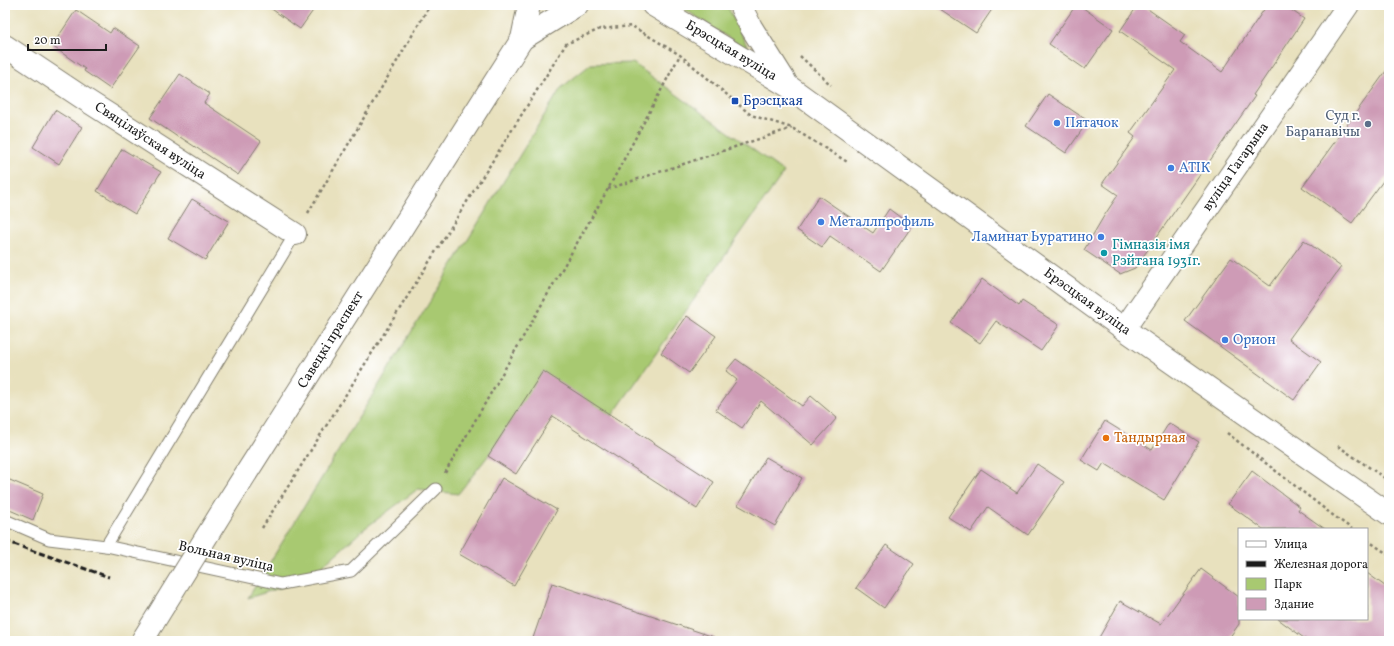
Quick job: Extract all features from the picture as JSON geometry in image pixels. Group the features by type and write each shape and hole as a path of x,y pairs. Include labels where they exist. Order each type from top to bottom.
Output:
{"main road":[{"name":"Савецкі праспект","path":"142,641 522,40 529,5"},
{"name":"Савецкі праспект","path":"522,40 577,5"},
{"name":"Брэсцкая вуліца","path":"653,5 788,86 1124,329 1389,514"},
{"name":"Брэсцкая вуліца","path":"740,5 751,27 788,86"},
{"name":"вуліца Гагарына","path":"1124,329 1348,5"},
{"name":"Свяцілаўская вуліца","path":"5,46 86,100 295,234"}],"lane":[{"path":"106,546 295,234"},
{"name":"Вольная вуліца","path":"5,520 49,539 106,546 281,584 351,571 436,489"}],"path":[{"path":"295,234 430,5"},
{"path":"262,528 566,44 600,29 632,26 680,55 751,115 792,128 851,164"},
{"path":"436,489 608,189 680,55"},
{"path":"608,189 792,128"},
{"path":"1223,430 1351,528"},
{"path":"1368,541 1389,555"}],"green space":[{"path":"678,5 727,5 750,52"},
{"path":"633,63 784,172 612,416 543,372 488,456 458,494 418,489 364,529 308,579 248,598 561,88 591,64"}],"building":[{"path":"266,5 317,5 300,29"},
{"path":"934,5 995,5 976,33"},
{"path":"1076,5 1079,5 1113,29 1085,69 1049,44"},
{"name":"АТІК","path":"1138,5 1142,5 1185,35 1180,42 1222,72 1267,5 1284,5 1304,19 1253,95 1255,96 1135,268 1120,274 1084,250 1118,195 1102,184 1135,137 1130,133 1175,70 1120,31"},
{"path":"76,10 110,33 113,28 140,46 110,89 52,46"},
{"name":"Суд г. Баранавічы","path":"1389,67 1389,173 1352,223 1302,187"},
{"path":"180,74 210,94 204,103 261,141 238,175 150,118"},
{"name":"Пятачок","path":"1048,94 1088,121 1066,153 1026,126"},
{"path":"55,110 82,127 59,164 33,147"},
{"path":"122,149 161,172 135,214 97,191"},
{"path":"819,196 873,233 889,209 912,226 881,271 830,236 822,247 797,230"},
{"path":"192,199 229,221 205,260 168,238"},
{"path":"1304,240 1341,267 1289,339 1321,362 1294,400 1185,321 1231,258 1270,286"},
{"path":"982,279 1019,306 1022,301 1059,325 1041,351 996,321 980,343 951,323"},
{"path":"687,316 716,336 689,373 661,353"},
{"path":"736,359 802,406 811,396 837,418 813,445 761,401 742,428 716,410 737,380 726,371"},
{"path":"543,371 714,482 697,509 553,416 516,474 488,456"},
{"path":"1105,421 1152,450 1169,423 1199,442 1164,500 1104,463 1099,471 1081,460"},
{"path":"766,457 802,478 775,526 738,505"},
{"path":"1037,464 1064,482 1028,535 988,507 971,532 948,517 981,469 1017,493"},
{"path":"1252,471 1300,507 1298,510 1324,528 1262,528 1228,504"},
{"path":"5,478 43,494 33,520 5,508"},
{"path":"502,478 557,510 514,586 459,554"},
{"path":"886,545 914,564 884,608 856,588"},
{"path":"1201,569 1238,596 1239,624 1227,641 1097,641 1120,601 1161,624"},
{"path":"1368,574 1389,589 1389,641 1308,641 1279,620 1368,620"},
{"path":"552,583 714,637 713,641 532,641"}],"railway":[{"path":"5,541 109,577"}],"place":[{"name":"Брэсцкая","path":"735,101"},
{"name":"Пятачок","path":"1057,123"},
{"name":"Суд г. Баранавічы","path":"1368,124"},
{"name":"АТІК","path":"1171,168"},
{"name":"Металлпрофиль","path":"821,222"},
{"name":"Ламинат Ьуратино","path":"1101,237"},
{"name":"Гімназія імя Рэйтана 1931г.","path":"1104,253"},
{"name":"Орион","path":"1225,340"},
{"name":"Тандырная","path":"1106,438"}]}
